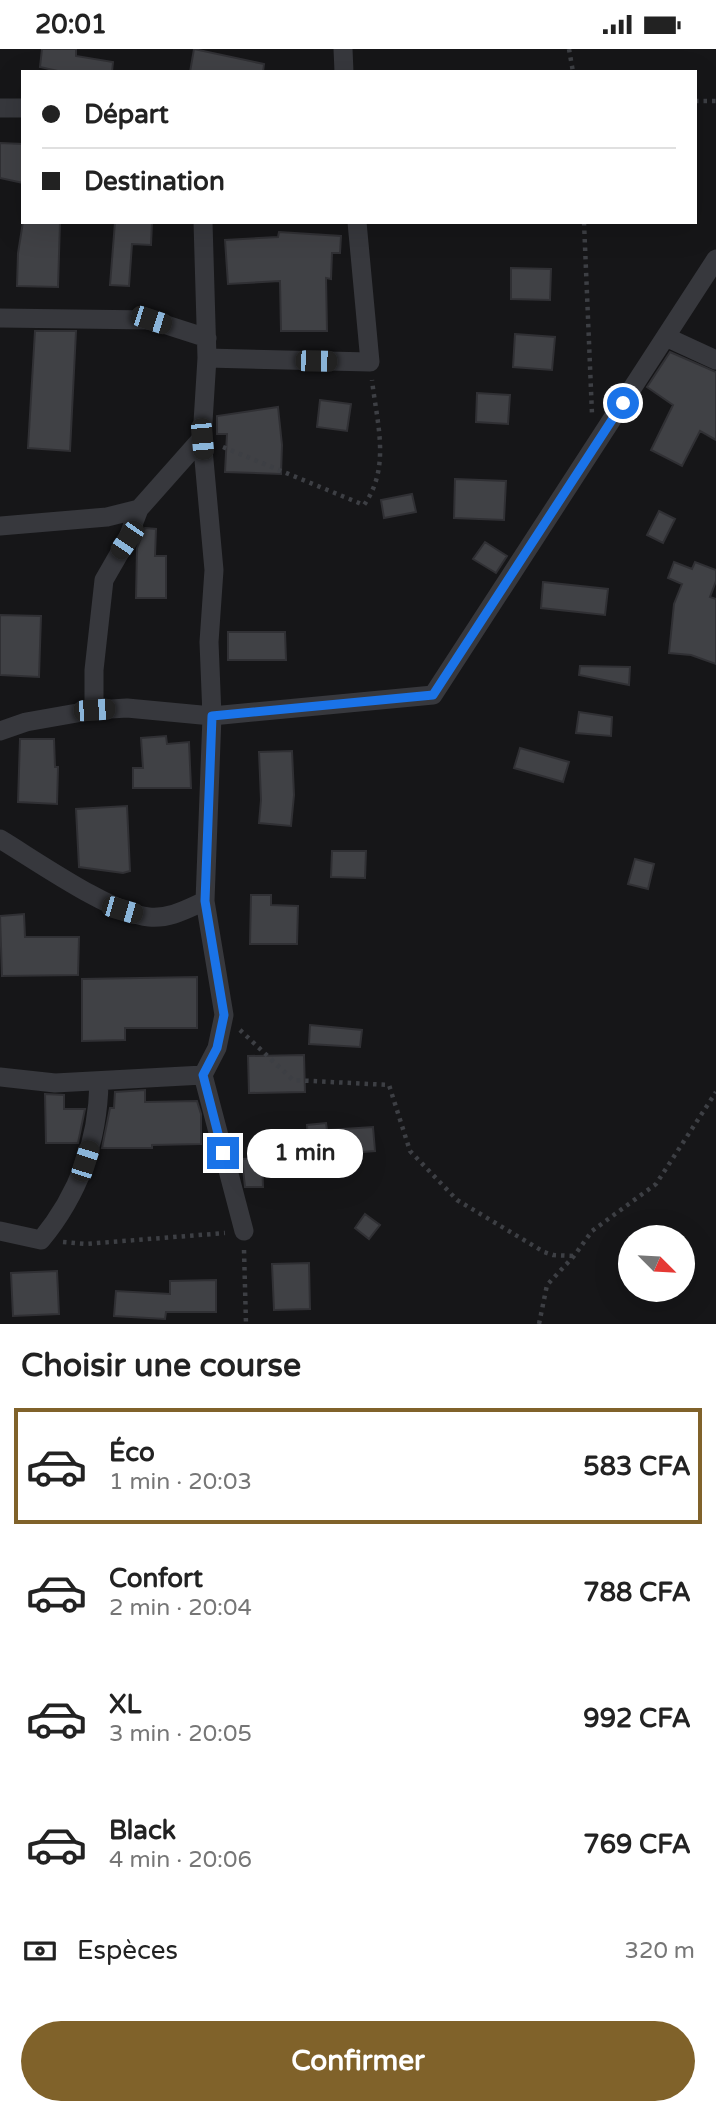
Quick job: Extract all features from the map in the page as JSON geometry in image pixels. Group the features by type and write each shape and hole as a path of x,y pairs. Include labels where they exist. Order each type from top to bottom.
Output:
{"street":[{"path":"343,49 344,70"},
{"path":"0,108 21,108"},
{"path":"203,224 208,358 202,439 214,570 209,642 212,716 205,901 224,1015 217,1048 203,1075 244,1231"},
{"path":"208,358 370,362 357,224"},
{"path":"0,731 26,722 94,710 160,709 212,716 433,695 716,259"},
{"path":"0,318 151,320 207,338"},
{"path":"666,337 716,361"},
{"path":"94,710 94,670 104,580 127,540 139,509 202,439"},
{"path":"0,526 107,517 139,509"},
{"path":"0,839 122,910 149,917 175,915 205,901"},
{"path":"0,1077 55,1083 203,1075"},
{"path":"0,1231 41,1240 58,1219 78,1184 92,1139 99,1106 99,1082"}],"path":[{"path":"569,49 573,70"},
{"path":"697,101 716,101"},
{"path":"584,224 594,448"},
{"path":"202,439 364,505 376,488 382,467 370,362"},
{"path":"224,1015 293,1080 389,1085 410,1151 457,1200 544,1252 574,1256"},
{"path":"538,1324 547,1285 574,1256 592,1231 656,1184 716,1092"},
{"path":"41,1240 85,1244 244,1231 246,1324"}],"building":[{"path":"42,49 76,49 76,56 113,62 112,70 53,70 40,67"},
{"path":"194,49 264,64 263,70 190,70"},
{"path":"0,143 21,144 21,183 0,178"},
{"path":"23,224 60,224 58,287 17,286"},
{"path":"115,224 152,224 151,245 132,244 129,286 110,285"},
{"path":"279,232 341,236 340,253 332,253 331,279 326,278 327,331 281,331 280,281 228,284 225,240 278,237"},
{"path":"511,268 551,269 550,300 511,299"},
{"path":"35,331 76,331 70,451 28,448"},
{"path":"515,334 555,337 552,370 513,367"},
{"path":"670,352 716,372 716,440 700,431 682,466 651,450 673,405 647,387"},
{"path":"477,393 510,395 508,424 476,422"},
{"path":"320,400 351,404 347,431 317,427"},
{"path":"278,407 282,445 281,474 225,472 227,434 217,434 217,416"},
{"path":"455,479 506,481 504,520 454,518"},
{"path":"412,494 416,512 384,518 381,500"},
{"path":"659,511 675,519 663,543 647,535"},
{"path":"145,528 156,529 155,556 166,556 166,598 136,598 137,548"},
{"path":"485,542 507,556 496,573 473,559"},
{"path":"674,562 692,569 695,562 716,570 716,581 710,597 716,599 716,664 691,655 669,653 674,604 682,584 668,578"},
{"path":"543,582 608,589 605,615 541,608"},
{"path":"0,615 41,616 39,677 0,675"},
{"path":"228,632 285,632 286,660 228,660"},
{"path":"580,666 630,667 629,685 579,675"},
{"path":"579,712 612,717 611,736 576,733"},
{"path":"166,736 167,744 189,742 191,788 133,788 133,768 143,768 141,738"},
{"path":"20,739 54,739 55,767 58,767 57,804 18,802"},
{"path":"520,748 569,762 563,782 514,768"},
{"path":"292,751 294,795 291,826 259,823 259,752"},
{"path":"127,806 130,871 123,873 79,867 76,809"},
{"path":"332,851 366,851 365,878 331,877"},
{"path":"635,859 654,864 648,889 628,884"},
{"path":"251,895 271,895 271,905 298,906 297,944 250,944"},
{"path":"24,914 25,937 79,937 78,975 2,976 0,916"},
{"path":"197,977 197,1028 125,1028 125,1040 82,1041 82,979"},
{"path":"310,1025 362,1030 360,1047 309,1044"},
{"path":"304,1055 305,1092 249,1093 248,1056"},
{"path":"145,1090 145,1102 197,1101 201,1114 201,1144 102,1148 110,1108 114,1108 115,1092"},
{"path":"45,1094 64,1095 64,1109 85,1109 78,1143 46,1143"},
{"path":"326,1123 327,1130 373,1127 375,1151 309,1156 307,1125"},
{"path":"262,1158 263,1187 245,1187 242,1159"},
{"path":"365,1214 380,1225 369,1239 355,1228"},
{"path":"309,1263 310,1309 274,1310 272,1264"},
{"path":"57,1271 59,1314 13,1316 11,1273"},
{"path":"216,1280 216,1312 166,1312 165,1319 114,1316 116,1291 170,1294 170,1281"}],"route":[{"path":"223,1153 203,1075 217,1048 224,1015 205,901 212,716 433,695 623,403"}]}
